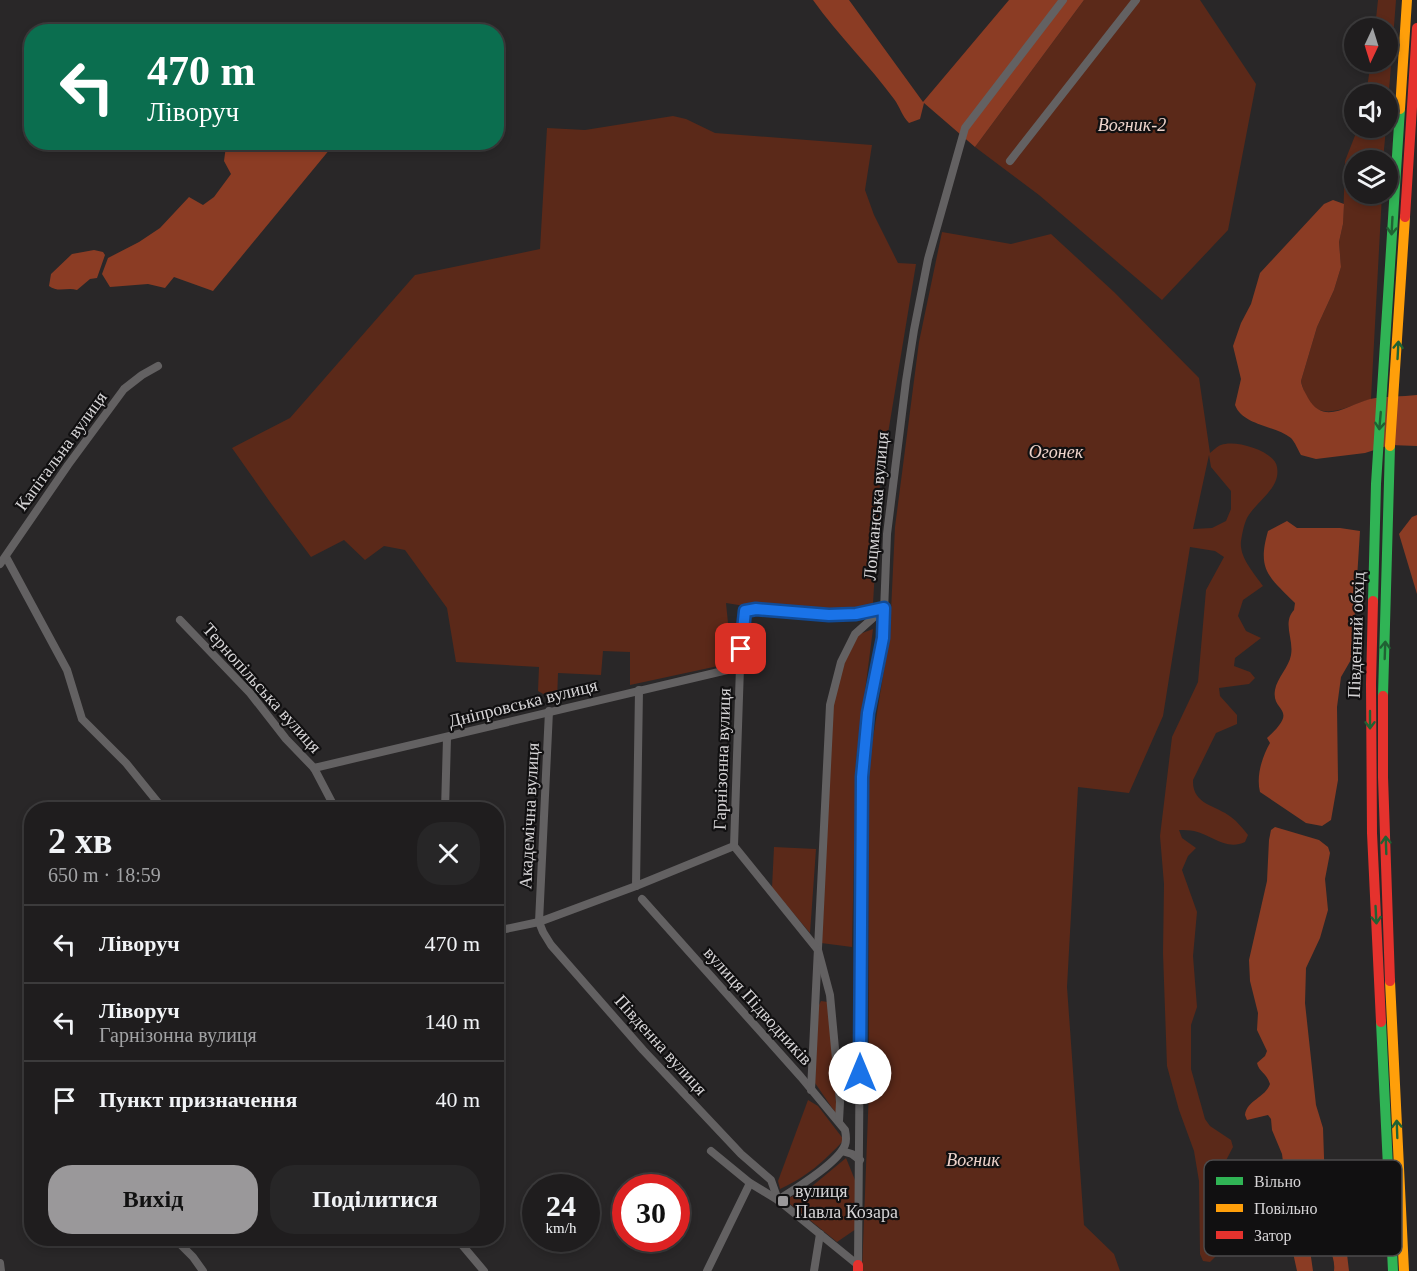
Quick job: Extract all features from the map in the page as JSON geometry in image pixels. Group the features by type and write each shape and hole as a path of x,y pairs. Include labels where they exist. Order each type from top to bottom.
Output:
{"main road":[{"name":"Південний обхід","path":"1388,1160 1372,833 1371,684 1376,484 1407,0"},
{"name":"Південний обхід","path":"1399,1160 1390,987 1383,711 1388,484 1417,28"},
{"name":"Південний обхід","path":"1402,1230 1404,1271"},
{"name":"Південний обхід","path":"1392,1256 1393,1271"}],"street":[{"name":"Лоцманська вулиця","path":"858,1268 862,777 868,713 883,638 886,534 914,330 928,259 965,128 1063,0"},
{"path":"1010,161 1136,0"},
{"name":"Капітальна вулиця","path":"0,564 124,389 158,366"},
{"path":"6,557 68,670 82,719 126,763 158,802"},
{"name":"Гарнізонна вулиця","path":"818,950 734,846 740,667 745,611 756,609 829,615 856,614 884,608"},
{"path":"811,1090 830,705 841,662 855,634 884,608"},
{"name":"Тернопільська вулиця","path":"180,620 250,693 286,739 314,768 332,802"},
{"name":"Дніпровська вулиця","path":"314,768 740,667"},
{"path":"636,886 639,690"},
{"name":"Академічна вулиця","path":"539,922 549,711"},
{"path":"445,802 447,738"},
{"path":"504,929 539,922 734,846"},
{"name":"вулиця Підводників","path":"642,899 839,1121"},
{"name":"Південна вулиця","path":"539,922 551,945 643,1050 741,1154 771,1180 778,1200"},
{"path":"778,1200 817,1174 842,1151 847,1138 839,1121 840,1102 830,995 818,950"},
{"path":"711,1151 750,1183 778,1200 858,1268"},
{"path":"842,1151 860,1160"},
{"path":"707,1271 750,1183"},
{"path":"814,1271 820,1234"},
{"path":"181,1246 203,1271"},
{"path":"463,1246 484,1271"},
{"path":"0,1263 1,1271"}],"green space":[{"name":"Вогник-2","path":"1084,0 1200,0 1256,84 1228,230 1162,300 1039,195 975,147"},
{"path":"1378,0 1396,0 1395,18 1376,18"},
{"path":"1369,72 1390,72 1390,84 1368,84"},
{"path":"673,116 686,119 715,133 872,145 865,190 874,215 898,263 916,264 880,482 873,604 848,611 726,603 732,663 630,685 630,652 603,651 601,675 558,673 557,702 538,691 539,667 456,662 447,608 405,550 384,546 365,560 344,540 311,557 232,448 290,418 415,275 540,249 547,128 585,130"},
{"path":"1354,138 1385,138 1384,150 1349,150"},
{"path":"1344,192 1344,204 1381,204 1371,399 1328,411 1319,410 1312,405 1301,381 1317,327 1334,290 1341,267 1339,242 1343,224"},
{"path":"942,232 1011,244 1051,234 1114,292 1199,378 1210,453 1221,445 1244,445 1262,451 1275,461 1277,475 1275,482 1247,518 1241,541 1242,553 1263,586 1243,600 1238,616 1246,631 1261,638 1235,658 1234,666 1250,672 1255,678 1249,684 1219,688 1220,696 1237,715 1237,724 1216,733 1193,780 1196,795 1201,800 1231,817 1248,835 1245,842 1232,845 1194,831 1179,830 1182,838 1196,848 1188,856 1182,870 1197,912 1193,956 1197,1007 1191,1025 1191,1069 1205,1119 1210,1126 1231,1140 1233,1147 1226,1160 1204,1160 1204,1256 1216,1256 1210,1262 1203,1261 1200,1254 1199,1181 1194,1151 1179,1110 1167,1066 1163,953 1164,884 1160,836 1172,737 1198,682 1206,590 1224,557 1215,551 1190,547 1163,716 1129,793 1078,787 1067,987 1084,1225 1114,1254 1120,1271 862,1271 869,1089 868,769 890,632 895,527 919,342","holes":["1209,455 1211,467 1231,491 1231,509 1226,521 1212,528 1193,529"]},
{"path":"873,629 856,761 852,947 821,943 833,707 843,663 857,635"},
{"path":"774,847 816,849 810,933 772,888"},
{"path":"821,1001 828,1002 837,1115 815,1083 818,1007"},
{"path":"808,1100 818,1106 844,1140 815,1168 780,1189 778,1181"},
{"path":"846,1158 857,1185 856,1229 837,1242 785,1200 811,1187"}],"shaded area":[{"path":"813,0 849,0 923,102 1009,0 1084,0 975,147 924,103 920,119 909,123 884,86"},
{"path":"225,150 329,150 213,291 174,277 165,288 148,284 110,287 102,274 108,258 160,228 189,197 203,205 214,197 231,174 224,161"},
{"path":"1333,200 1344,204 1339,242 1341,267 1334,290 1317,327 1301,381 1302,386 1314,406 1321,411 1329,412 1370,399 1417,395 1417,446 1390,445 1365,453 1316,459 1301,455 1291,438 1245,417 1235,405 1241,379 1233,346 1251,304 1260,273 1324,204"},
{"path":"94,250 103,252 105,255 97,278 90,279 77,290 56,289 49,286 51,274 72,254"},
{"path":"1417,515 1417,594 1399,534 1412,517"},
{"path":"1287,521 1297,528 1340,528 1360,531 1352,658 1341,677 1337,707 1338,780 1331,820 1322,826 1306,823 1260,792 1259,786 1260,767 1270,743 1267,738 1282,721 1283,715 1275,697 1275,690 1291,655 1289,620 1295,603 1267,572 1265,544 1268,531"},
{"path":"1275,827 1319,840 1328,847 1330,853 1325,879 1328,910 1320,938 1306,968 1305,1003 1316,1105 1323,1128 1324,1160 1283,1160 1268,1115 1247,1120 1245,1115 1249,1106 1268,1089 1270,1084 1257,1063 1267,1051 1257,1030 1258,1013 1250,981 1249,960 1267,881 1271,830"},
{"path":"1294,1256 1311,1256 1313,1271 1297,1271"},
{"path":"1332,1256 1347,1256 1349,1271 1334,1271"}],"traffic: fast":[{"path":"1373,601 1376,484 1400,109"},
{"path":"1383,696 1390,446"},
{"path":"1381,1022 1388,1160"},
{"path":"1392,1256 1393,1271"}],"traffic: slow":[{"path":"1400,109 1407,0"},
{"path":"1390,446 1405,217"},
{"path":"1390,981 1399,1160"},
{"path":"1402,1230 1404,1271"}],"traffic: jam":[{"path":"1405,217 1417,28"},
{"path":"1373,601 1372,833 1381,1022"},
{"path":"1383,696 1383,777 1390,981"},
{"path":"858,1265 858,1271"}],"place":[{"name":"вулиця Павла Козара","path":"783,1201"}],"route":[{"path":"741,649 745,611 756,609 829,615 856,614 884,608 883,638 868,713 862,777 860,1073"}],"park label":[{"name":"Огонек","path":"1056,452"},
{"name":"Вогник","path":"973,1160"}]}
